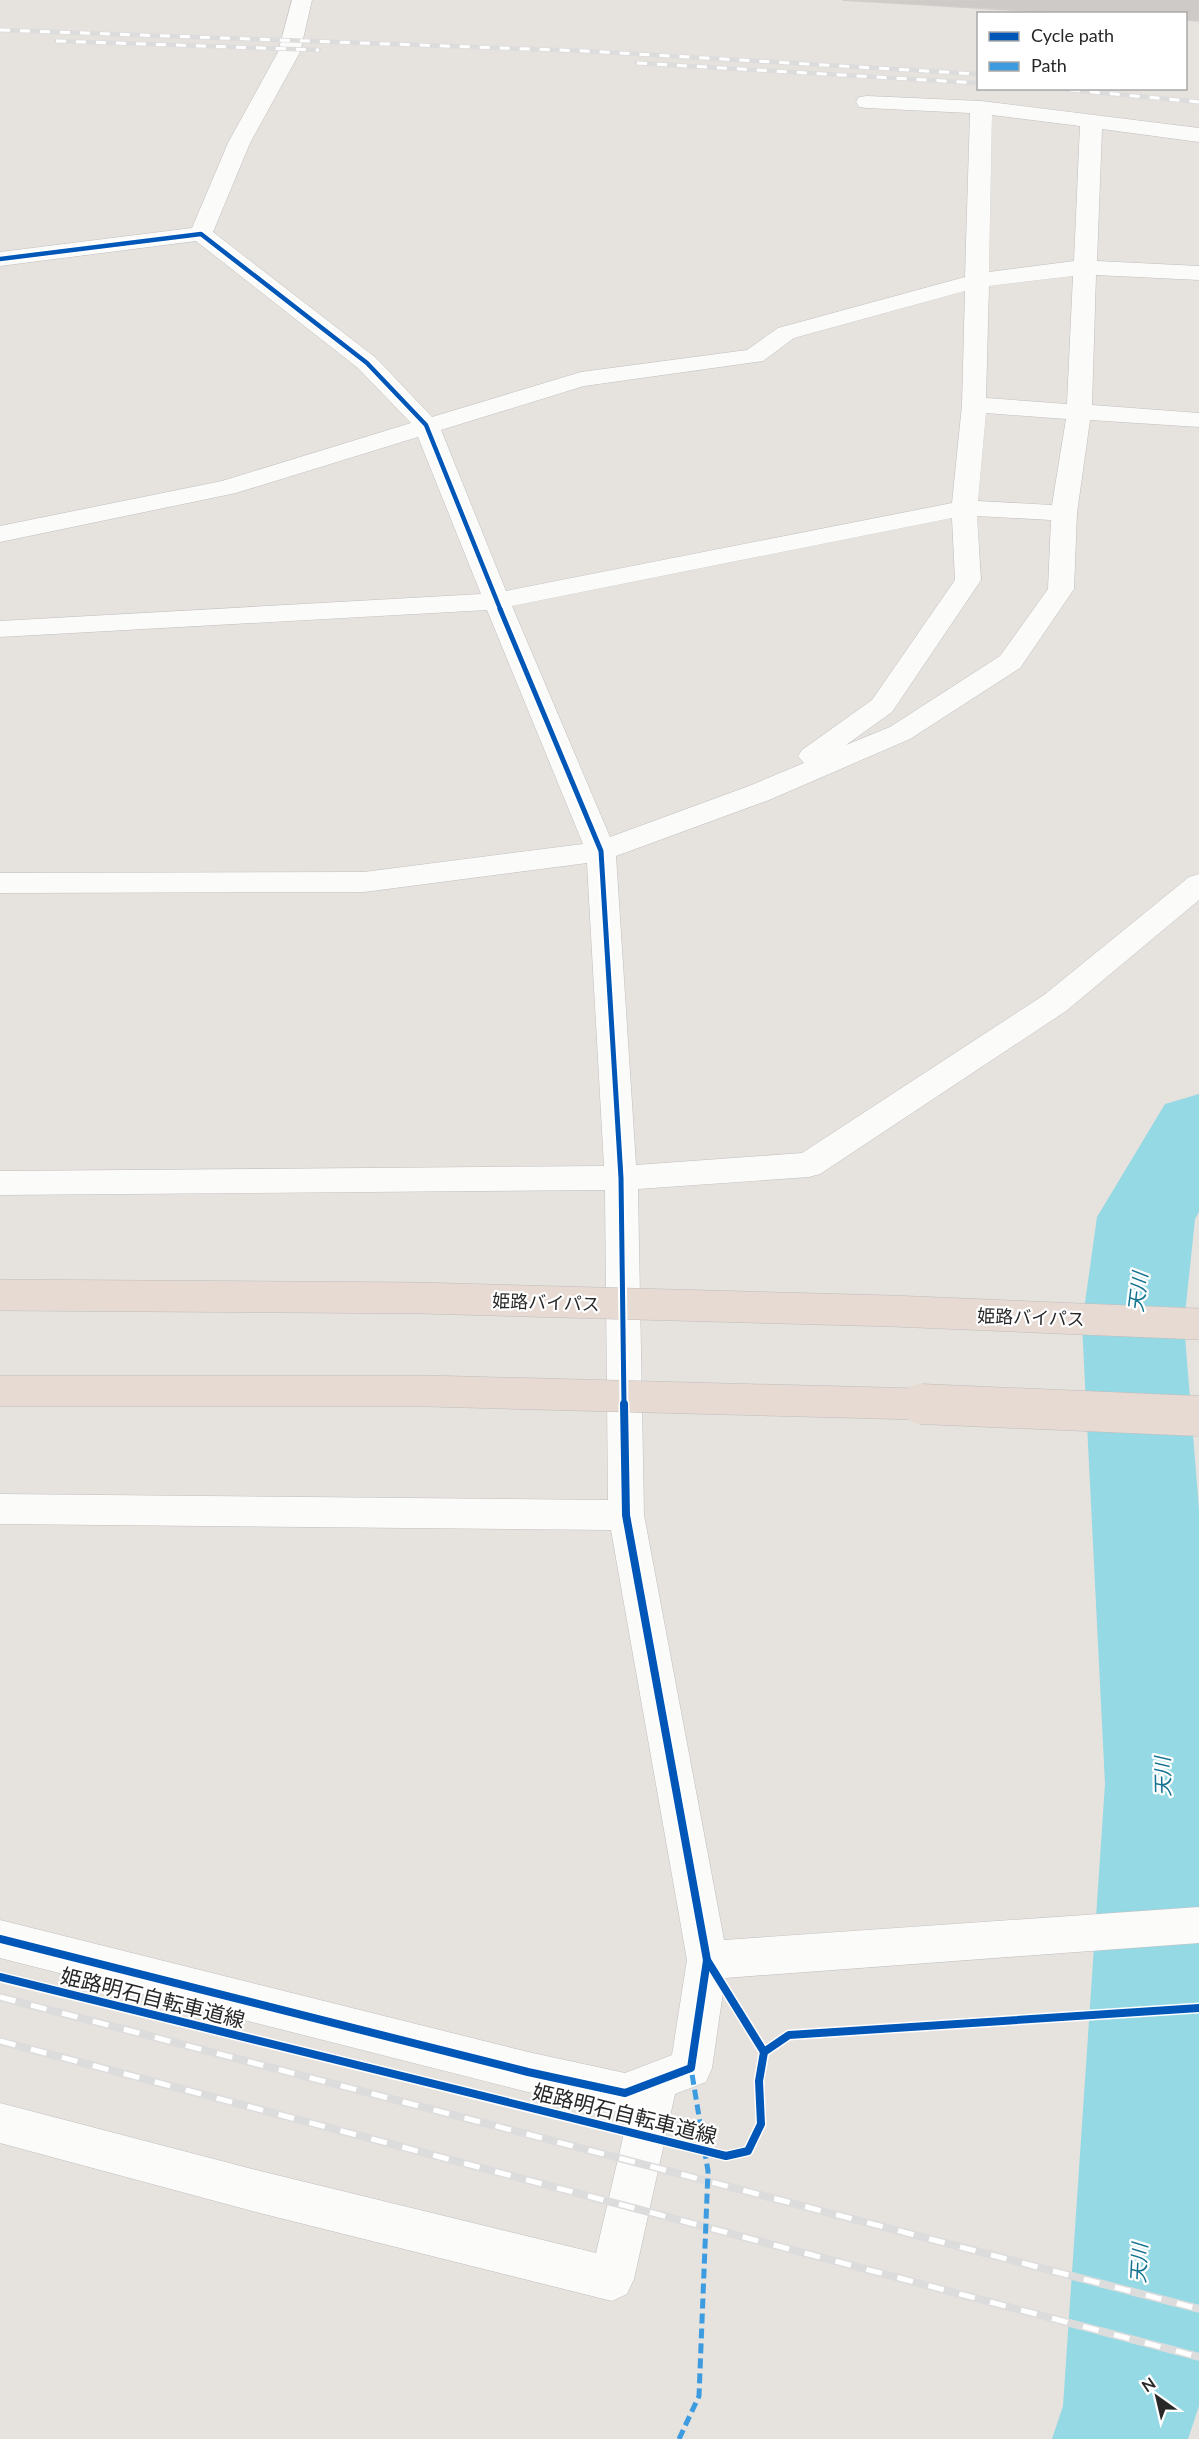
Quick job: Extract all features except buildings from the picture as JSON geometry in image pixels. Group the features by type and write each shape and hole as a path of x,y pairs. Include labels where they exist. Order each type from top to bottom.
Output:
{"highway":[{"name":"姫路バイパス","path":"0,1295 420,1298 892,1311 1199,1324"},
{"path":"0,1390 428,1391 885,1402 1199,1416"}],"street":[{"path":"201,234 239,143 289,52 302,0"},
{"path":"867,102 981,107 1091,123 1199,135"},
{"path":"759,793 882,706 968,580 964,508 974,405 981,107"},
{"path":"0,883 364,882 601,851 759,793 900,733 1010,662 1061,589 1064,513 1079,412 1091,123"},
{"path":"0,259 201,234 367,363 426,425 496,601 601,851 621,1178 626,1515 707,1960 691,2068 625,2093 528,2072 0,1939"},
{"path":"0,534 227,488 580,379 754,356 786,333 976,281 1085,267 1199,273"},
{"path":"974,405 1199,420"},
{"path":"0,629 496,601 964,508 1064,513"},
{"path":"0,1183 621,1178 809,1165 1055,1003 1199,884"},
{"path":"0,1509 626,1515"},
{"path":"707,1960 1199,1925"},
{"path":"0,2123 256,2192 612,2279 657,2081"}],"waterway":[{"name":"天川","path":"1120,2439 1131,2406 1163,1784 1133,1324 1146,1217 1199,1129"}],"railway":[{"path":"0,30 585,51 977,74"},
{"path":"56,41 319,50"},
{"path":"637,63 977,83"},
{"path":"1071,90 1199,102"},
{"path":"0,1997 1199,2309"},
{"path":"0,2041 1199,2357"}],"marked path":[{"path":"679,2439 699,2396 708,2171 691,2068"}],"cycle path":[{"name":"姫路明石自転車道線","path":"0,259 201,234 367,363 426,425 601,851 621,1178 626,1515 707,1960 691,2068 625,2093 528,2072 0,1939"},
{"path":"707,1960 764,2052"},
{"name":"姫路明石自転車道線","path":"0,1977 726,2156 748,2151 761,2124 759,2081 764,2052 789,2035 1199,2008"}]}
